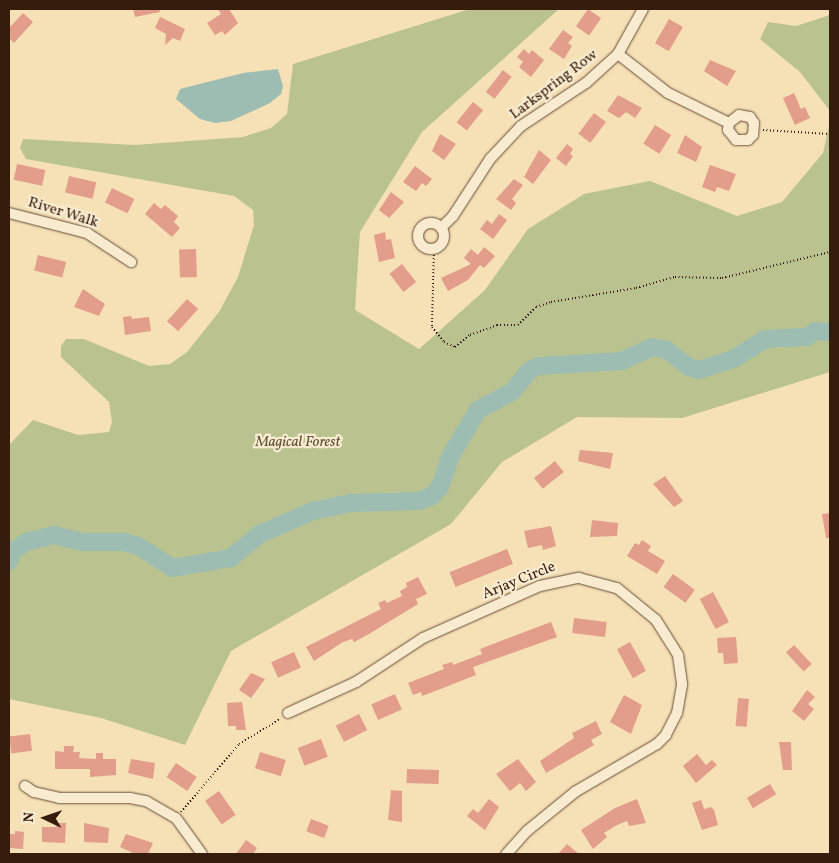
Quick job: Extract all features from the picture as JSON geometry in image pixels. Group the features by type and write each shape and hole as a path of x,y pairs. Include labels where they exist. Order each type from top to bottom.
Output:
{"street":[{"name":"Larkspring Row","path":"434,248 444,238 441,228 453,216 490,159 521,126 586,84 618,54 642,9"},
{"path":"618,54 668,93 729,123"},
{"path":"744,115 754,123 755,129 748,140 736,140 728,130 729,123 732,118 744,115"},
{"name":"River Walk","path":"9,214 86,233 131,262"},
{"path":"434,248 421,244 418,233 430,223 441,228"},
{"name":"Arjay Circle","path":"288,713 356,682 424,638 540,586 579,578 617,588 656,620 678,655 682,685 677,713 666,735 657,744 574,792 527,831 506,854"},
{"path":"25,786 34,792 60,798 146,801 176,818 202,854"}],"path":[{"path":"755,129 830,134"},
{"path":"434,248 432,327 444,342 450,346 458,345 470,336 497,325 518,325 536,307 551,302 636,288 675,277 722,278 830,252"},
{"path":"176,818 239,744 288,713"}],"green space":[{"name":"Magical Forest","path":"470,9 559,9 422,132 360,232 355,310 419,349 485,290 528,229 584,194 650,181 737,216 782,202 823,153 830,121 830,372 682,418 577,417 502,462 451,524 231,651 185,745 101,718 9,699 9,445 33,420 78,435 109,432 112,422 109,402 61,357 61,346 66,339 84,339 149,366 170,364 187,352 219,312 238,277 254,225 253,210 234,196 26,159 20,148 23,139 135,145 243,137 271,128 287,114 293,64"},
{"path":"830,15 830,111 800,72 760,39 768,22 796,26"}],"water":[{"path":"278,69 283,86 281,94 270,103 231,121 215,123 200,119 176,99 180,89 243,73"}],"building":[{"path":"133,9 159,9 160,12 135,17"},
{"path":"218,9 229,9 238,23 225,35 222,31 215,35 207,23 221,14"},
{"path":"588,9 601,18 589,35 576,26"},
{"path":"23,13 33,22 14,43 9,38 9,28"},
{"path":"160,17 185,29 180,41 173,38 165,45 166,34 155,28"},
{"path":"669,19 683,27 669,51 655,43"},
{"path":"563,30 573,37 568,43 572,46 564,59 549,49"},
{"path":"524,49 529,54 532,50 544,60 531,77 519,67 523,62 517,57"},
{"path":"710,60 736,71 727,86 704,71"},
{"path":"503,70 512,77 494,99 486,92"},
{"path":"794,93 801,109 805,107 810,118 795,125 783,98"},
{"path":"618,95 642,108 635,118 626,112 619,118 607,111"},
{"path":"473,102 483,110 467,130 457,122"},
{"path":"594,113 606,122 590,143 578,134"},
{"path":"655,125 671,135 659,154 643,144"},
{"path":"440,134 456,144 444,160 432,151"},
{"path":"685,135 702,147 696,162 677,153"},
{"path":"567,144 573,149 570,154 573,156 566,166 556,158"},
{"path":"539,150 551,160 533,184 524,177"},
{"path":"17,164 45,170 42,186 14,180"},
{"path":"710,165 736,174 729,191 717,187 715,192 702,187"},
{"path":"415,166 432,179 426,186 422,183 416,191 403,182"},
{"path":"69,176 96,182 92,199 65,193"},
{"path":"514,179 523,185 512,199 516,203 511,210 496,199"},
{"path":"112,188 134,199 127,213 105,202"},
{"path":"391,192 404,202 389,218 379,210"},
{"path":"154,203 161,209 165,205 178,216 174,222 180,228 172,237 145,214"},
{"path":"499,214 507,220 493,239 480,229 487,220 492,224"},
{"path":"385,232 386,240 391,239 395,258 379,262 374,235"},
{"path":"484,247 495,256 484,268 480,265 468,280 448,291 441,278 471,264 464,258 471,249 478,255"},
{"path":"196,249 197,277 180,278 179,250"},
{"path":"38,255 66,262 62,278 34,271"},
{"path":"402,264 416,282 404,292 389,274"},
{"path":"83,289 105,304 99,316 74,307"},
{"path":"187,299 198,309 178,331 167,321"},
{"path":"131,316 132,319 149,317 151,331 125,335 123,317"},
{"path":"580,450 613,453 610,469 578,461"},
{"path":"555,461 564,472 543,489 534,478"},
{"path":"665,476 683,501 674,507 653,484"},
{"path":"830,513 830,538 826,538 822,514"},
{"path":"592,520 618,523 617,536 590,537"},
{"path":"551,526 556,546 543,550 542,545 528,548 524,531"},
{"path":"642,540 651,546 648,551 665,561 657,574 627,556 635,543 639,545"},
{"path":"507,549 513,564 456,587 450,572"},
{"path":"673,574 695,590 685,603 664,587"},
{"path":"418,577 427,594 416,599 418,604 369,634 354,642 352,639 343,642 314,661 306,647 381,609 378,603 385,600 387,603 402,596 400,591 407,587 406,583"},
{"path":"713,592 729,622 716,629 700,599"},
{"path":"574,618 607,622 605,637 572,633"},
{"path":"551,622 557,637 473,667 476,675 422,696 421,692 413,695 408,683 444,669 442,665 452,662 453,665 482,654 480,649"},
{"path":"736,637 738,663 724,664 723,653 718,653 717,638"},
{"path":"630,642 646,671 633,678 617,649"},
{"path":"794,645 812,664 804,672 786,653"},
{"path":"294,652 301,668 278,678 271,662"},
{"path":"251,673 265,679 251,698 239,690"},
{"path":"807,690 815,697 808,704 814,709 804,721 792,711"},
{"path":"395,694 402,710 378,720 371,705"},
{"path":"624,695 642,705 631,734 610,722"},
{"path":"738,698 749,699 747,727 736,726"},
{"path":"242,702 246,730 236,730 236,726 228,726 227,703"},
{"path":"359,714 367,730 344,742 336,726"},
{"path":"596,721 602,734 591,740 594,745 546,773 540,761 574,738 572,733"},
{"path":"30,734 32,751 11,753 9,737"},
{"path":"321,739 328,757 304,766 298,748"},
{"path":"779,742 791,742 792,770 783,770"},
{"path":"64,746 74,746 73,752 80,752 79,758 96,759 96,753 103,753 103,759 116,759 116,775 90,777 90,769 55,769 55,751 64,752"},
{"path":"260,752 286,760 281,776 255,768"},
{"path":"697,754 706,765 712,760 717,765 696,783 683,766"},
{"path":"131,759 155,763 153,779 128,773"},
{"path":"518,759 536,782 526,791 520,783 510,791 496,774"},
{"path":"176,763 197,777 187,791 166,777"},
{"path":"407,769 439,770 438,784 407,783"},
{"path":"770,784 776,794 753,808 747,798"},
{"path":"391,790 402,791 402,822 388,820"},
{"path":"219,791 236,815 222,825 205,801"},
{"path":"489,799 499,807 485,830 467,816 473,809 478,813"},
{"path":"637,799 646,823 629,826 627,821 617,825 604,833 607,837 593,849 581,830 615,808"},
{"path":"701,800 704,809 711,807 714,810 718,825 702,830 692,803"},
{"path":"311,819 329,826 324,838 306,831"},
{"path":"56,823 66,823 65,843 42,842 42,827 56,827"},
{"path":"84,823 109,828 108,843 84,842"},
{"path":"15,831 24,832 23,849 9,848 9,834 15,834"},
{"path":"126,834 153,843 148,854 135,854 120,847"},
{"path":"246,840 257,848 253,854 236,854"},
{"path":"567,844 579,854 558,854"}],"waterway":[{"path":"9,561 11,553 26,542 54,535 82,542 124,542 138,546 173,568 231,558 260,534 313,511 351,503 419,501 432,496 440,487 451,455 478,410 512,392 530,370 539,366 622,361 652,347 667,350 689,367 699,370 735,358 765,339 807,337 816,331 830,332"}]}
